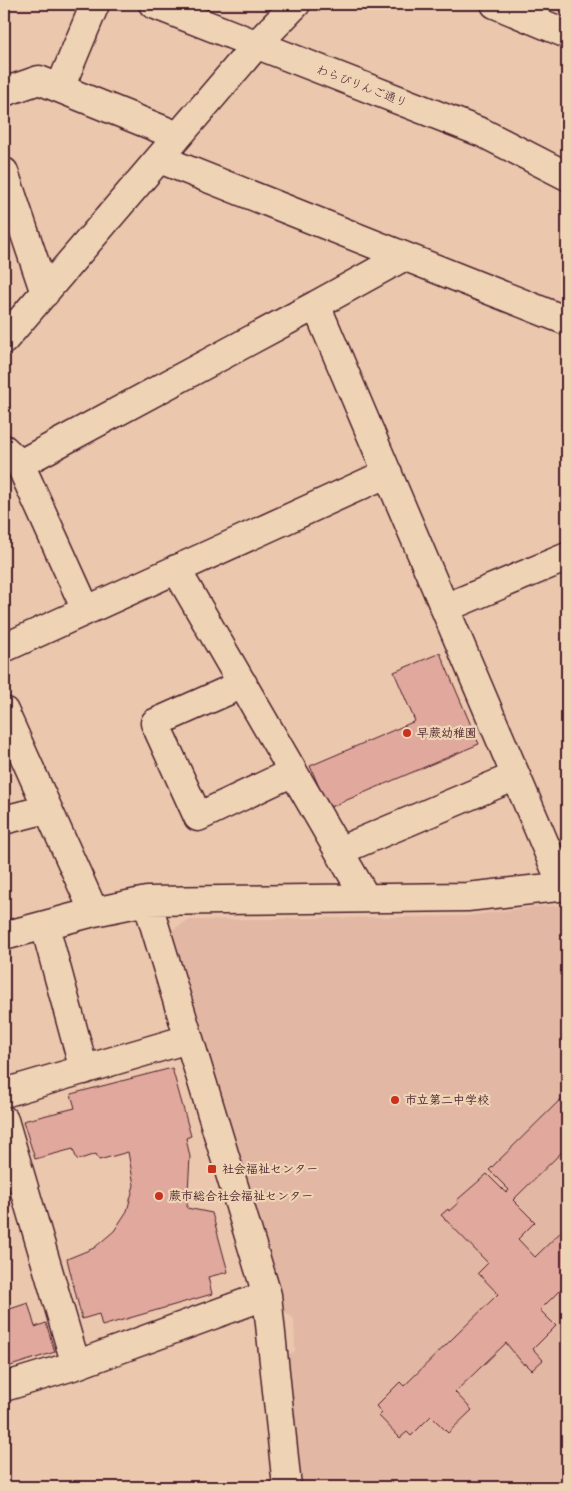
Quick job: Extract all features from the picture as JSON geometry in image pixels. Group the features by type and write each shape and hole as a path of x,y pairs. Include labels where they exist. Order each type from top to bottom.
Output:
{"street":[{"path":"60,88 95,4"},
{"name":"わらびりんご通り","path":"153,4 483,133 567,176"},
{"path":"4,340 257,44 296,4"},
{"path":"495,4 567,34"},
{"path":"4,92 39,80 178,136"},
{"path":"160,159 567,321"},
{"path":"4,172 45,293"},
{"path":"86,610 12,457 316,305 403,257"},
{"path":"4,936 94,912 147,901 467,897 562,886 316,305"},
{"path":"4,648 388,473"},
{"path":"445,608 567,557"},
{"path":"176,569 366,898"},
{"path":"243,684 155,723 198,817 293,772"},
{"path":"4,711 94,912"},
{"path":"339,851 516,776"},
{"path":"4,820 47,809"},
{"path":"147,901 266,1295 287,1487"},
{"path":"45,926 84,1070"},
{"path":"4,1093 188,1040"},
{"path":"4,1120 76,1365"},
{"path":"4,1387 76,1365 266,1295"}],"shaded area":[{"name":"市立第二中学校","path":"567,905 567,1478 508,1487 298,1487 283,1357 295,1352 294,1319 278,1306 274,1271 172,930 189,920 467,916 533,907"}],"building":[{"path":"440,653 479,744 328,808 310,766 415,721 394,672"},
{"name":"蕨市総合社会福祉センター","path":"172,1068 191,1136 186,1138 190,1157 187,1208 212,1213 228,1272 208,1277 212,1294 102,1326 99,1314 82,1319 67,1259 94,1248 114,1231 127,1211 134,1185 128,1152 99,1160 96,1154 77,1160 73,1149 35,1159 23,1121 75,1108 71,1094"},
{"path":"567,1093 567,1147 513,1200 535,1222 518,1239 535,1257 567,1226 567,1283 540,1310 556,1326 533,1349 543,1360 532,1370 525,1363 524,1365 506,1343 455,1392 472,1410 448,1433 431,1416 411,1436 407,1432 400,1438 379,1416 382,1413 376,1406 400,1382 404,1386 498,1294 478,1273 488,1263 441,1215 458,1203 457,1200 487,1174 506,1193 509,1190 489,1170"},
{"path":"28,1303 35,1327 46,1323 55,1352 4,1368 4,1311"}],"place":[{"name":"早蕨幼稚園","path":"407,733"},
{"name":"市立第二中学校","path":"395,1100"},
{"name":"社会福祉センター","path":"212,1169"},
{"name":"蕨市総合社会福祉センター","path":"159,1196"}]}
